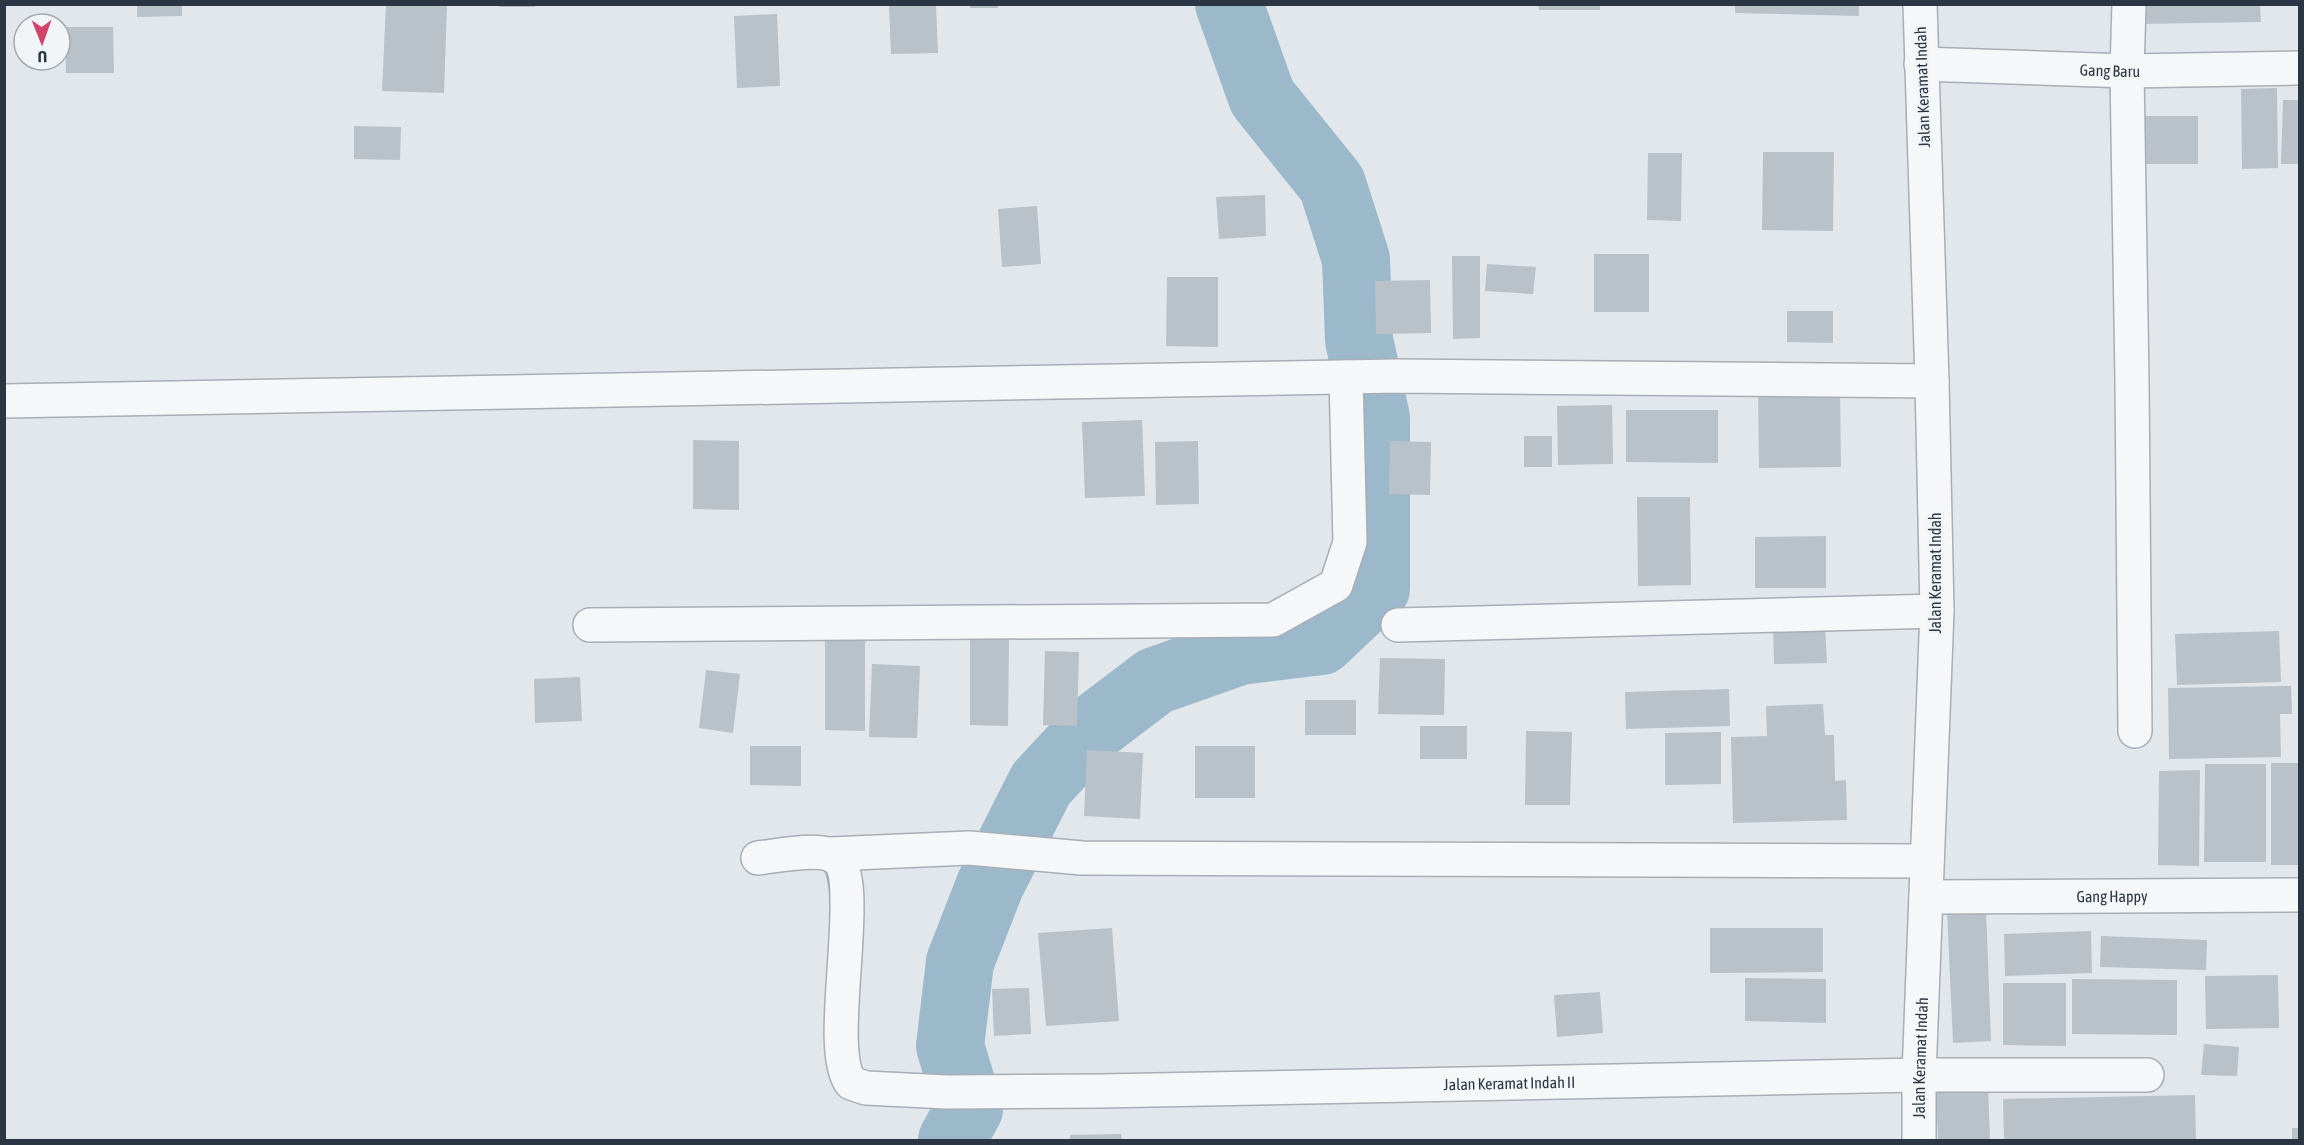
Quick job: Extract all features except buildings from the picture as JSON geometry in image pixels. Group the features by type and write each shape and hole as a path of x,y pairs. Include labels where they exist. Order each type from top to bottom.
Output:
{"street":[{"name":"Jalan Keramat Indah","path":"1919,1140 1926,861 1937,611 1920,4"},
{"path":"2129,4 2127,71 2133,393 2135,731"},
{"name":"Gang Baru","path":"1921,64 2127,71 2300,68"},
{"path":"4,401 1422,376 1932,381"},
{"path":"591,625 1273,620 1336,585 1350,542 1353,377"},
{"path":"1398,625 1937,611"},
{"path":"758,858 798,854 969,848 1082,858 1926,861"},
{"name":"Jalan Keramat Indah II","path":"830,854 842,864 845,875 847,913 842,1063 849,1080 856,1086 866,1088 947,1092 1101,1091 1919,1076 2147,1075"},
{"name":"Gang Happy","path":"1926,897 2300,895"}],"waterway":[{"path":"952,1140 969,1109 950,1046 960,962 990,885 1041,784 1093,728 1155,681 1240,651 1321,641 1376,589 1376,418 1359,340 1356,259 1332,184 1262,97 1229,4"}]}
